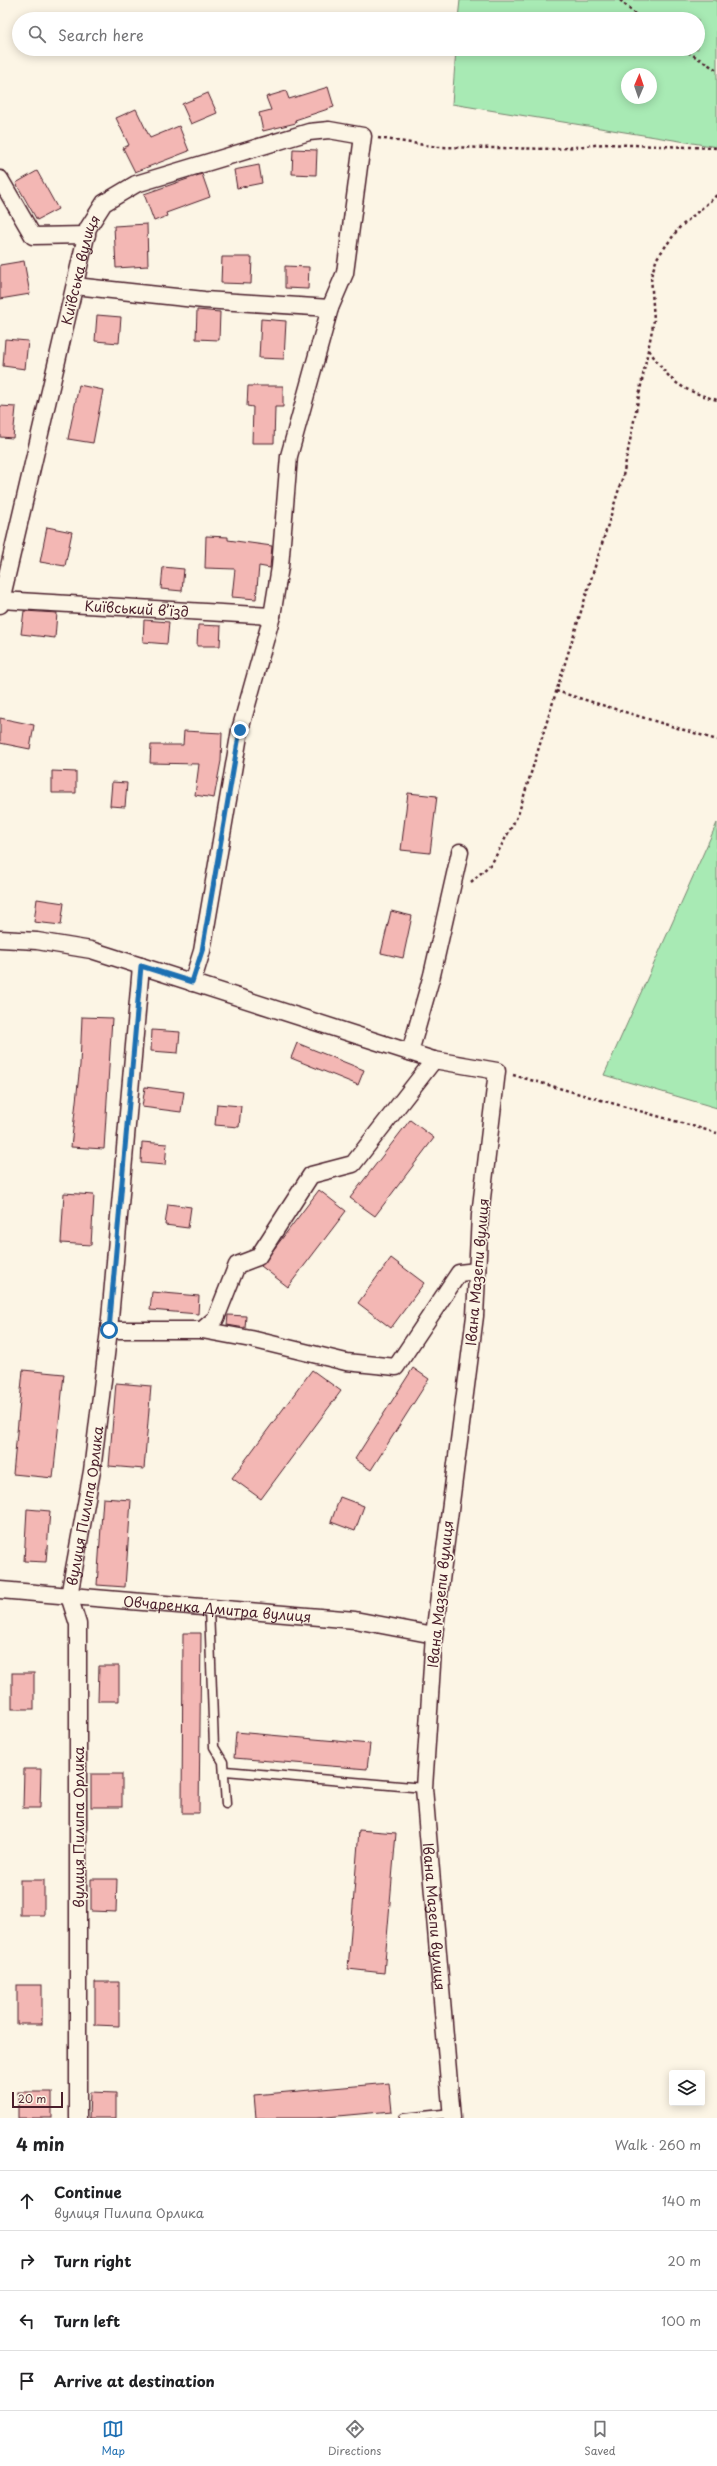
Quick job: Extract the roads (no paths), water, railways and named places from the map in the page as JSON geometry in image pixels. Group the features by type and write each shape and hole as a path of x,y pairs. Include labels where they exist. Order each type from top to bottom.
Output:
{"street":[{"name":"Київська вулиця","path":"1,603 88,228 104,203 136,184 309,132 329,130 363,136 345,273 330,308"},
{"path":"0,179 33,236 87,235"},
{"path":"75,286 204,300 330,308 289,456 280,567 272,616 240,730 202,951 192,982"},
{"name":"Київський в’їзд","path":"1,603 272,616"},
{"path":"410,1052 432,976 460,852"},
{"path":"0,939 37,941 91,950 434,1060 353,1164 311,1175 258,1257 237,1264 216,1318 202,1330"},
{"name":"вулиця Пилипа Орлика","path":"78,2118 78,1624 69,1596 92,1471 109,1330 141,966"},
{"name":"Івана Мазепи вулиця","path":"434,1060 498,1071 480,1215 475,1316 434,1635 424,1788 452,2116"},
{"path":"109,1330 202,1330 251,1339 346,1362 396,1367 459,1273 477,1271"},
{"name":"Овчаренка Дмитра вулиця","path":"0,1590 355,1620 434,1635"}],"lane":[{"path":"209,1608 214,1747 223,1762 225,1771 226,1804"},
{"path":"225,1771 424,1788"},
{"path":"404,2118 452,2116"}]}
